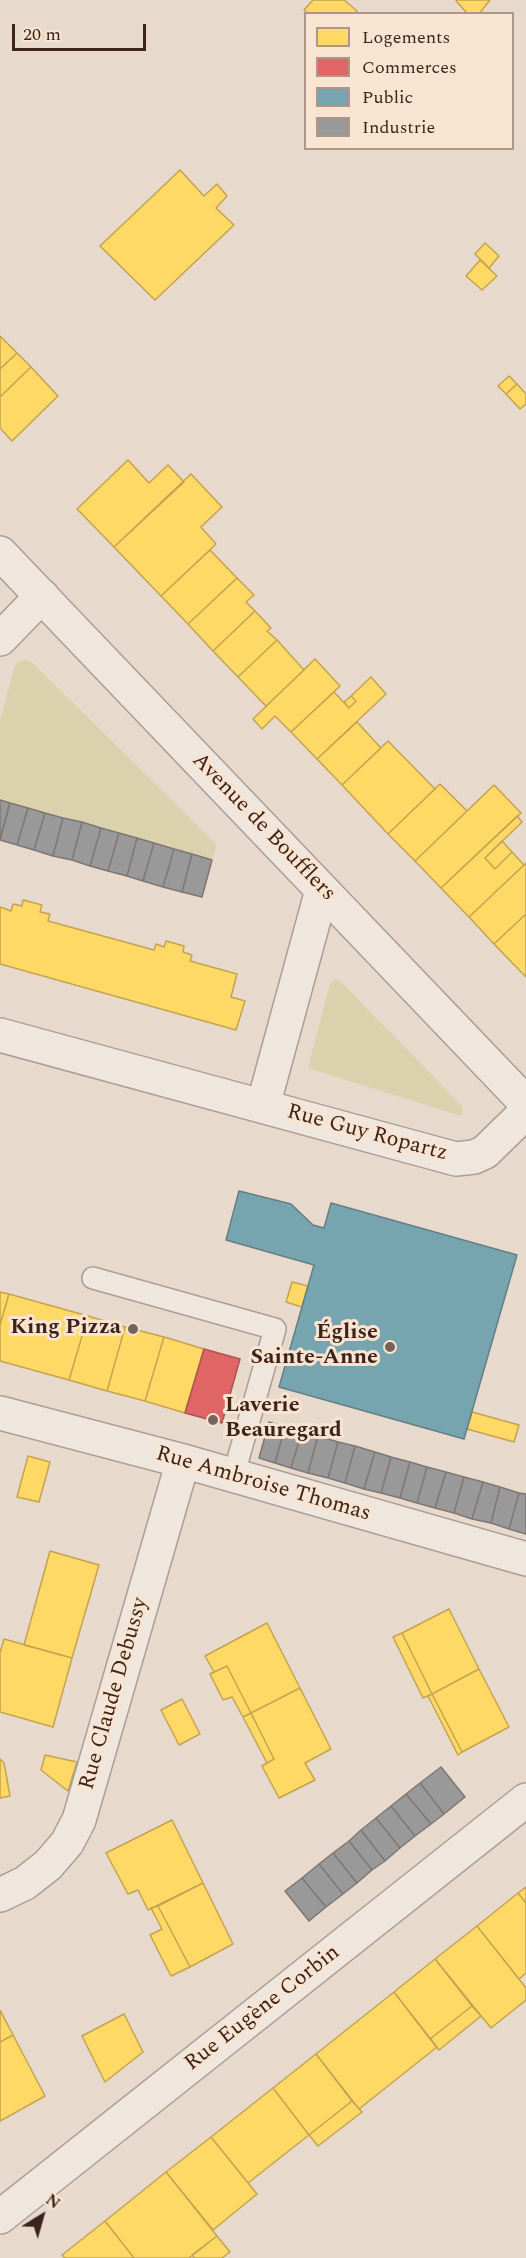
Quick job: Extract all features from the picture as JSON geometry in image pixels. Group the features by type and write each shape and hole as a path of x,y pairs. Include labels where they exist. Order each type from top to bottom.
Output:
{"street":[{"name":"Avenue de Boufflers","path":"0,553 526,1103"},
{"path":"0,639 42,596"},
{"name":"Rue Guy Ropartz","path":"263,1107 322,890"},
{"name":"Rue Guy Ropartz","path":"0,1035 456,1159 474,1157 485,1152 526,1112"},
{"name":"Rue Ambroise Thomas","path":"0,1413 183,1461 526,1558"},
{"name":"Rue Claude Debussy","path":"0,1895 25,1883 48,1864 67,1843 79,1820 183,1461"},
{"name":"Rue Eugène Corbin","path":"0,2217 526,1800"}],"lane":[{"path":"93,1278 275,1329 233,1477"}],"shaded area":[{"path":"19,661 32,662 217,845 212,860 0,800 0,719 15,666"},
{"path":"333,980 339,980 463,1107 461,1116 308,1068"}],"building: Logements":[{"path":"313,0 344,0 357,11 306,12 304,10"},
{"path":"490,0 481,12 466,12 456,1"},
{"path":"180,170 204,196 217,184 227,196 216,208 234,225 155,300 100,246"},
{"path":"485,243 499,256 489,268 475,254"},
{"path":"480,260 497,276 482,290 466,276"},
{"path":"0,336 17,353 0,369"},
{"path":"17,353 31,367 0,397 0,369"},
{"path":"31,367 58,396 12,441 0,428 0,397"},
{"path":"509,376 517,384 506,394 498,386"},
{"path":"517,384 526,394 526,404 520,409 506,394"},
{"path":"128,460 149,483 168,465 184,482 114,547 77,509"},
{"path":"191,474 222,507 201,527 216,544 161,596 114,547"},
{"path":"210,550 237,578 188,624 161,596"},
{"path":"237,578 254,595 246,602 255,611 213,651 188,624"},
{"path":"255,611 271,628 267,631 277,640 238,677 213,651"},
{"path":"277,640 304,670 266,706 238,677"},
{"path":"315,659 340,686 291,732 275,716 262,729 253,719"},
{"path":"371,677 386,694 317,759 291,732 334,692 349,708 356,701 351,696"},
{"path":"351,696 356,701 349,708 344,702"},
{"path":"357,722 381,748 342,785 317,759"},
{"path":"388,741 435,789 388,834 342,785"},
{"path":"440,784 467,811 415,861 388,834"},
{"path":"494,785 521,813 441,888 415,861"},
{"path":"517,816 522,822 485,858 495,869 512,852 524,865 469,917 441,888"},
{"path":"502,841 512,852 495,869 485,858"},
{"path":"526,863 526,914 494,944 469,917"},
{"path":"23,900 42,905 40,912 50,914 48,921 154,950 156,944 164,947 166,941 184,946 183,952 192,955 190,961 237,974 231,997 245,1001 236,1030 0,964 0,907 11,911 13,904 22,906"},
{"path":"526,914 526,977 494,944"},
{"path":"292,1282 308,1286 302,1307 286,1302"},
{"path":"0,1292 9,1294 0,1325"},
{"path":"9,1294 88,1316 69,1380 0,1361 0,1325"},
{"path":"88,1316 125,1327 107,1391 69,1380"},
{"path":"125,1327 164,1337 145,1401 107,1391"},
{"path":"164,1337 204,1349 185,1413 145,1401"},
{"path":"472,1412 519,1425 514,1442 467,1429"},
{"path":"28,1456 50,1462 39,1502 17,1497"},
{"path":"50,1551 99,1565 72,1658 24,1645"},
{"path":"449,1609 479,1669 432,1694 402,1633"},
{"path":"267,1623 300,1688 251,1713 227,1666 214,1672 205,1656"},
{"path":"402,1633 432,1694 423,1698 393,1637"},
{"path":"4,1639 72,1658 53,1727 0,1712 0,1653"},
{"path":"227,1666 251,1713 243,1717 232,1697 223,1700 210,1674"},
{"path":"479,1669 509,1727 462,1752 432,1694"},
{"path":"300,1688 331,1749 305,1763 315,1780 279,1798 262,1766 274,1759 251,1713"},
{"path":"432,1694 462,1752 458,1755 428,1696"},
{"path":"182,1699 200,1734 179,1745 161,1710"},
{"path":"251,1713 274,1759 267,1763 243,1717"},
{"path":"45,1755 77,1762 68,1791 41,1770"},
{"path":"0,1759 4,1763 10,1796 0,1798"},
{"path":"172,1820 203,1883 148,1910 138,1890 128,1894 106,1853"},
{"path":"203,1883 233,1944 190,1967 158,1906"},
{"path":"526,1887 526,1903 518,1893"},
{"path":"518,1893 526,1903 526,1973 519,1979 477,1926"},
{"path":"158,1906 190,1967 171,1976 150,1935 162,1929 151,1908"},
{"path":"477,1926 526,1988 526,2000 491,2028 435,1959"},
{"path":"435,1959 472,2006 430,2039 394,1992"},
{"path":"394,1992 437,2047 359,2109 316,2054"},
{"path":"472,2006 481,2016 439,2050 430,2039"},
{"path":"0,2010 13,2035 0,2042"},
{"path":"124,2014 143,2052 105,2082 82,2036"},
{"path":"13,2035 45,2096 0,2121 0,2042"},
{"path":"316,2054 352,2101 309,2135 273,2088"},
{"path":"273,2088 309,2135 248,2183 211,2137"},
{"path":"352,2101 362,2112 318,2146 309,2135"},
{"path":"211,2137 257,2194 213,2230 166,2172"},
{"path":"166,2172 217,2236 189,2258 134,2258 105,2221"},
{"path":"105,2221 134,2258 65,2258 62,2255"},
{"path":"217,2236 230,2252 222,2258 194,2258 192,2255"}],"building: Commerces":[{"path":"204,1349 240,1359 222,1423 185,1413"}],"building: Public":[{"name":"Église Sainte-Anne","path":"239,1191 291,1204 313,1225 324,1228 331,1203 517,1255 464,1439 279,1387 314,1265 226,1240"}],"building: Industrie":[{"path":"0,800 10,803 0,838"},
{"path":"10,803 28,808 17,845 0,840"},
{"path":"28,808 45,813 34,850 17,845"},
{"path":"45,813 63,818 53,856 34,850"},
{"path":"63,818 82,822 72,860 53,856"},
{"path":"82,822 101,828 90,866 72,860"},
{"path":"101,828 119,833 108,871 90,866"},
{"path":"119,833 137,838 127,876 108,871"},
{"path":"137,838 154,843 143,881 127,876"},
{"path":"154,843 174,849 163,887 143,881"},
{"path":"174,849 192,854 182,892 163,887"},
{"path":"192,854 212,860 202,897 182,892"},
{"path":"269,1422 285,1427 275,1463 259,1458"},
{"path":"285,1427 302,1431 291,1468 275,1463"},
{"path":"302,1431 318,1436 308,1473 291,1468"},
{"path":"318,1436 338,1442 328,1478 308,1473"},
{"path":"338,1442 355,1446 345,1483 328,1478"},
{"path":"355,1446 375,1452 364,1489 345,1483"},
{"path":"375,1452 391,1457 381,1493 364,1489"},
{"path":"391,1457 410,1462 400,1498 381,1493"},
{"path":"410,1462 427,1467 417,1503 400,1498"},
{"path":"427,1467 446,1472 435,1508 417,1503"},
{"path":"446,1472 464,1477 454,1513 435,1508"},
{"path":"464,1477 483,1482 472,1519 454,1513"},
{"path":"483,1482 500,1487 491,1523 472,1519"},
{"path":"500,1487 519,1493 509,1529 491,1523"},
{"path":"519,1493 526,1494 526,1534 509,1529"},
{"path":"441,1767 465,1797 444,1814 420,1783"},
{"path":"420,1783 444,1814 431,1824 406,1794"},
{"path":"406,1794 431,1824 415,1836 391,1806"},
{"path":"391,1806 415,1836 400,1848 376,1818"},
{"path":"376,1818 400,1848 385,1861 361,1830"},
{"path":"361,1830 385,1861 372,1870 349,1841"},
{"path":"349,1841 372,1870 357,1883 333,1853"},
{"path":"333,1853 357,1883 343,1894 319,1864"},
{"path":"319,1864 343,1894 326,1907 302,1878"},
{"path":"302,1878 326,1907 309,1921 285,1891"}],"place":[{"name":"King Pizza","path":"133,1329"},
{"name":"Église Sainte-Anne","path":"390,1347"},
{"name":"Laverie Beauregard","path":"213,1420"}]}
